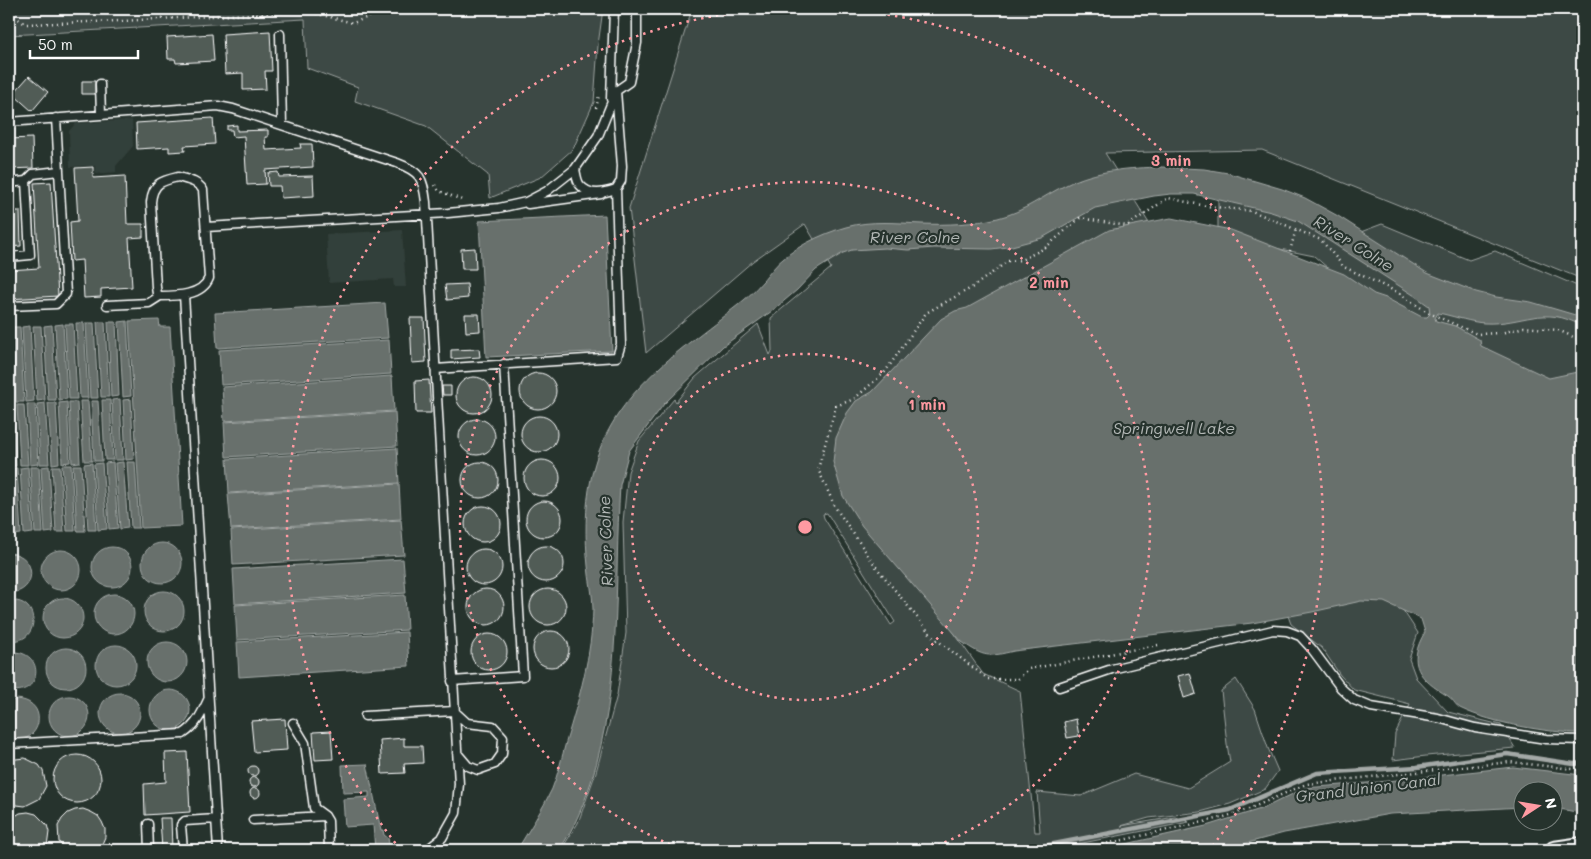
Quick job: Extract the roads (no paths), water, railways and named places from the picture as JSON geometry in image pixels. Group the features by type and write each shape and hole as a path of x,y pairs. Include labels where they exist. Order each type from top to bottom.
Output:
{"street":[{"path":"1554,850 1582,846"}],"lane":[{"path":"610,103 614,9"},
{"path":"514,206 547,191 575,169 598,136 616,91 629,82 637,43 637,9"},
{"path":"280,34 282,125"},
{"path":"100,84 101,114"},
{"path":"435,369 617,357 621,344 616,189 621,181 622,166 616,91"},
{"path":"9,122 218,106 233,109 412,168 419,175 424,186 427,214 459,784 456,813 442,838 427,850"},
{"path":"9,306 56,304 66,294 56,118"},
{"path":"575,169 580,185 590,192 601,194"},
{"path":"9,183 26,181 33,174 59,171"},
{"path":"107,305 149,303 160,296 184,295 207,284 209,278 203,190 200,184 178,177 161,181 152,194 151,210 156,287 157,294 160,296"},
{"path":"9,257 30,255 26,181"},
{"path":"206,227 465,211 601,194 616,189"},
{"path":"184,295 218,850"},
{"path":"452,681 523,676 504,364"},
{"path":"1059,687 1112,669 1273,630 1287,630 1300,636 1341,688 1354,700 1370,707 1438,718 1475,728 1546,739 1582,740"},
{"path":"9,744 183,734 201,716 208,697"},
{"path":"366,716 454,711 467,723 494,726 503,737 502,754 495,764 478,770 468,766 457,753"},
{"path":"293,723 305,743 314,808 325,816 328,821 329,850"},
{"path":"253,820 325,816"},
{"path":"183,850 181,825 184,821 216,819"},
{"path":"148,824 149,850"}],"water":[{"name":"Springwell Lake","path":"1162,167 1204,169 1228,173 1282,189 1305,198 1338,216 1427,273 1476,292 1531,302 1582,317 1582,326 1568,320 1544,316 1498,323 1469,321 1438,313 1435,318 1436,321 1455,326 1480,340 1481,346 1549,378 1582,371 1582,733 1553,731 1504,723 1460,708 1423,677 1418,670 1416,653 1425,632 1421,619 1384,602 1361,601 1252,623 987,655 976,651 962,642 862,526 843,496 833,462 836,438 847,413 856,401 872,392 941,319 955,311 967,308 1109,230 1171,218 1231,230 1344,274 1374,294 1386,298 1422,317 1427,317 1430,314 1429,306 1415,296 1298,221 1271,212 1194,194 1171,194 1095,208 1042,238 1008,247 908,250 885,248 852,250 843,253 816,270 797,290 772,311 723,346 664,404 629,451 620,485 612,672 608,709 591,782 578,817 559,850 517,850 552,789 584,676 590,643 593,609 586,534 591,479 600,449 612,423 648,379 669,359 747,297 787,255 806,243 826,234 865,223 950,224 989,220 1017,212 1066,185 1089,176 1125,169"},
{"path":"605,215 612,351 486,357 479,221"},
{"path":"385,303 388,338 217,348 215,313"},
{"path":"159,320 160,327 170,327 182,526 141,528 129,321"},
{"path":"127,321 131,396 123,397 119,322"},
{"path":"97,322 105,322 109,397 101,397"},
{"path":"108,322 116,322 119,396 111,397"},
{"path":"76,323 84,323 88,398 80,398"},
{"path":"86,323 94,323 98,398 90,398"},
{"path":"63,324 67,399 59,400 55,325"},
{"path":"65,324 73,324 77,399 69,399"},
{"path":"52,325 56,400 48,400 44,326"},
{"path":"30,326 34,401 26,402 22,327"},
{"path":"33,326 41,326 45,400 37,401"},
{"path":"12,327 20,327 24,402 16,402"},
{"path":"389,340 391,374 221,385 219,350"},
{"path":"392,376 394,411 224,421 222,387"},
{"path":"120,399 123,460 115,460 112,400"},
{"path":"131,399 134,459 126,460 123,400"},
{"path":"102,400 110,400 113,460 105,460"},
{"path":"80,401 88,401 92,461 84,461"},
{"path":"91,401 98,401 102,461 94,461"},
{"path":"67,402 70,462 62,463 59,403"},
{"path":"69,402 77,402 80,462 72,463"},
{"path":"45,403 49,464 40,464 37,404"},
{"path":"48,403 56,403 59,463 52,464"},
{"path":"27,404 35,404 38,464 30,465"},
{"path":"17,405 24,405 28,465 20,465"},
{"path":"9,406 13,406 16,466 9,466"},
{"path":"395,412 397,446 226,457 224,422"},
{"path":"397,448 399,483 229,493 227,459"},
{"path":"113,462 118,528 109,529 105,463"},
{"path":"123,462 128,528 120,529 115,463"},
{"path":"127,462 135,462 139,528 131,528"},
{"path":"92,463 96,530 88,530 84,464"},
{"path":"102,463 107,529 98,530 94,464"},
{"path":"62,465 71,465 75,531 67,531"},
{"path":"73,465 81,465 85,531 77,531"},
{"path":"49,466 53,532 45,533 41,467"},
{"path":"52,466 60,466 64,532 56,532"},
{"path":"28,467 33,533 24,534 20,468"},
{"path":"30,467 39,467 43,533 35,533"},
{"path":"17,468 21,534 13,535 9,469"},
{"path":"399,484 401,519 231,529 228,494"},
{"path":"401,520 404,555 233,565 231,530"},
{"path":"158,543 166,543 173,546 179,552 182,563 179,574 173,580 166,583 158,583 151,580 145,574 142,567 142,559 145,552 151,546"},
{"path":"108,547 116,547 123,550 129,556 132,567 129,578 123,584 116,587 108,587 101,584 95,578 92,571 92,563 95,556 101,550"},
{"path":"57,550 65,550 72,553 78,559 81,570 78,581 72,587 65,590 57,590 50,587 44,581 41,574 41,566 44,559 50,553"},
{"path":"9,553 19,555 25,560 31,573 25,587 19,591 9,593"},
{"path":"403,559 406,593 235,604 233,569"},
{"path":"164,591 175,594 181,600 184,611 181,622 175,628 164,631 153,628 147,622 144,611 147,600 153,594"},
{"path":"110,594 118,594 125,597 131,603 134,614 131,625 125,631 118,634 110,634 103,631 97,625 94,618 94,610 97,603 103,597"},
{"path":"405,595 407,630 237,640 235,605"},
{"path":"59,598 67,598 74,601 80,607 83,618 80,629 74,635 67,638 59,638 52,635 46,629 43,622 43,614 46,607 52,601"},
{"path":"9,601 20,602 27,606 32,613 31,629 27,636 19,640 9,640"},
{"path":"407,632 409,666 239,677 237,642"},
{"path":"163,642 171,642 178,645 184,651 187,662 184,673 178,679 171,682 163,682 156,679 150,673 147,666 147,658 150,651 156,645"},
{"path":"112,645 120,645 127,648 133,654 136,665 133,676 127,682 120,685 112,685 105,682 99,676 96,669 96,661 99,654 105,648"},
{"path":"62,648 70,648 77,651 83,657 86,668 83,679 77,685 70,688 62,688 55,685 49,679 46,672 46,664 49,657 55,651"},
{"path":"9,653 24,654 31,659 35,666 36,674 33,681 28,687 20,690 9,690"},
{"path":"166,690 174,690 181,693 187,699 190,710 187,721 181,727 174,730 166,730 159,727 153,721 150,714 150,706 153,699 159,693"},
{"path":"120,693 131,696 137,702 140,713 137,724 131,730 120,733 109,730 103,724 100,713 103,702 109,696"},
{"path":"65,696 73,696 80,699 86,705 89,716 86,727 80,733 73,736 65,736 58,733 52,727 49,720 49,712 52,705 58,699"},
{"path":"16,699 28,702 35,708 38,716 38,724 34,732 28,737 19,739 9,736 9,702"},
{"path":"367,764 381,830 383,830 384,835 388,838 390,850 375,850 373,825 345,827 343,799 369,797 369,792 343,793 342,765"},
{"name":"Grand Union Canal","path":"1513,767 1582,775 1582,813 1564,810 1564,782 1514,782 1514,807 1390,814 1284,833 1222,850 1099,850 1206,826 1264,808 1305,788"}],"waterway":[{"name":"Grand Union Canal","path":"1023,850 1230,810 1317,773 1417,767 1507,754 1574,764 1582,763"}],"water label":[{"name":"River Colne","path":"915,236"},
{"name":"River Colne","path":"1354,243"},
{"name":"River Colne","path":"605,541"}]}
